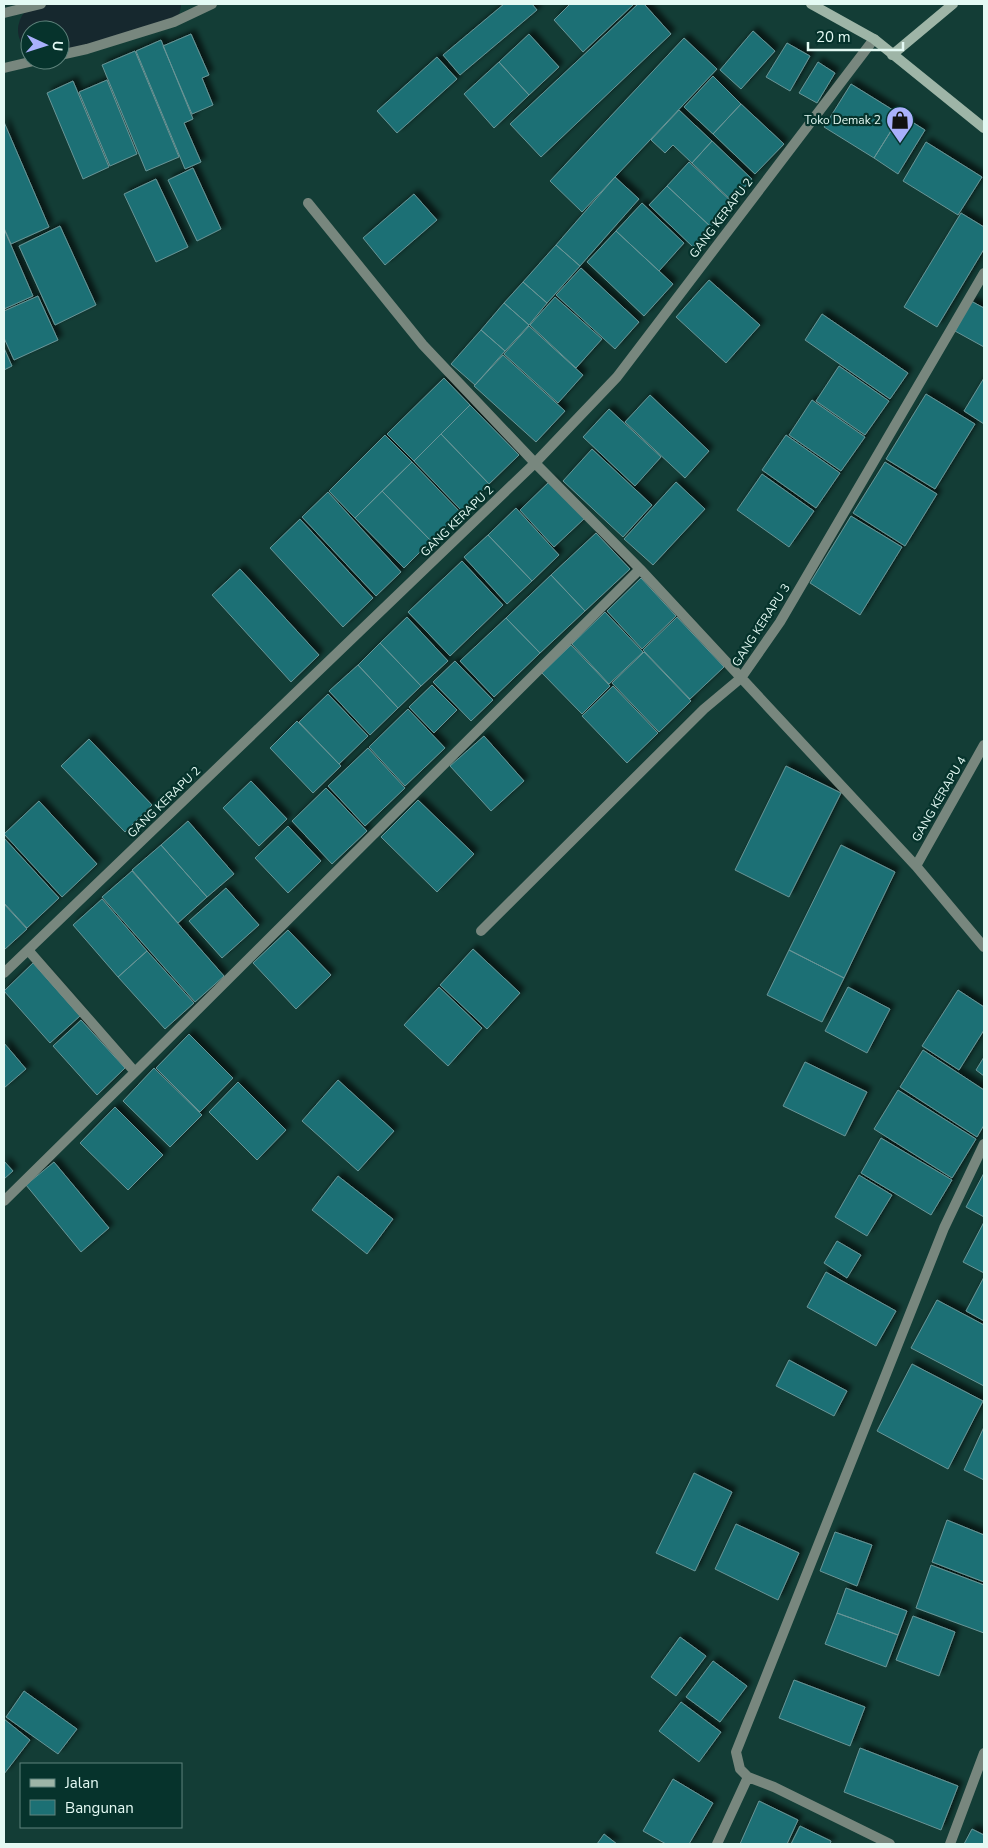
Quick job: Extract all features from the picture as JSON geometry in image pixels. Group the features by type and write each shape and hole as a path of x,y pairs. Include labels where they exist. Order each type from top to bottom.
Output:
{"street":[{"path":"4,13 41,4"},
{"path":"70,53 174,22 212,4"},
{"path":"812,4 874,39 984,128"},
{"path":"892,55 953,4"},
{"name":"GANG KERAPU 2","path":"4,973 535,463 617,377 668,312 749,200 874,39"},
{"path":"4,68 20,64"},
{"path":"308,203 423,345 535,463 640,569 916,866 984,947"},
{"name":"GANG KERAPU 3","path":"481,931 704,709 741,678 780,622 984,273"},
{"path":"4,1201 640,569"},
{"name":"GANG KERAPU 4","path":"916,866 984,745"},
{"path":"28,950 135,1072"},
{"path":"890,1844 774,1786 748,1777 740,1769 736,1752 944,1228 984,1144"},
{"path":"950,1844 984,1753"},
{"path":"717,1844 748,1777"}],"building":[{"path":"504,4 532,4 537,10 460,75 443,55"},
{"path":"570,4 634,4 583,52 554,20"},
{"path":"638,4 644,4 671,34 541,157 510,124"},
{"path":"753,31 775,51 741,89 720,70"},
{"path":"191,34 209,75 202,78 213,105 192,114 163,46"},
{"path":"529,34 559,67 529,95 499,62"},
{"path":"684,38 717,69 582,212 550,181"},
{"path":"161,40 193,119 184,123 201,162 185,169 136,51"},
{"path":"787,43 810,56 790,91 766,77"},
{"path":"135,51 179,157 146,171 102,65"},
{"path":"437,57 457,79 397,133 377,111"},
{"path":"499,62 529,95 494,128 464,94"},
{"path":"818,62 835,73 817,103 799,93"},
{"path":"713,76 741,104 713,134 684,107"},
{"path":"107,80 137,154 110,166 79,92"},
{"path":"73,81 109,167 83,179 47,93"},
{"path":"851,84 901,115 874,158 824,127"},
{"path":"741,104 784,144 755,174 713,134"},
{"path":"679,110 712,141 692,163 673,145 665,153 651,140"},
{"name":"Toko Demak 2","path":"901,115 925,130 898,174 874,158"},
{"path":"4,122 49,227 11,244 4,228"},
{"path":"712,141 752,179 732,201 692,163"},
{"path":"926,142 982,177 958,215 903,181"},
{"path":"689,162 733,203 711,227 667,186"},
{"path":"193,168 221,229 197,241 168,180"},
{"path":"615,177 639,199 580,266 556,245"},
{"path":"156,179 188,247 156,262 124,194"},
{"path":"667,186 711,227 693,247 649,205"},
{"path":"414,194 437,220 385,265 363,238"},
{"path":"642,203 684,243 659,271 616,231"},
{"path":"961,213 984,227 984,249 937,327 904,307"},
{"path":"60,226 96,305 55,325 19,246"},
{"path":"4,229 33,296 4,309"},
{"path":"616,231 673,284 644,316 587,262"},
{"path":"556,245 580,266 547,303 523,282"},
{"path":"581,268 639,322 615,349 556,295"},
{"path":"709,280 760,325 726,363 676,317"},
{"path":"523,282 547,303 529,325 504,303"},
{"path":"38,296 58,340 14,360 4,338 4,311"},
{"path":"555,297 602,339 576,368 530,325"},
{"path":"971,301 984,308 984,347 955,331"},
{"path":"504,303 529,325 505,351 481,330"},
{"path":"822,314 908,373 890,399 805,340"},
{"path":"529,326 583,375 558,403 504,354"},
{"path":"481,330 505,351 475,385 451,364"},
{"path":"4,348 12,366 4,370"},
{"path":"503,355 565,411 536,442 474,386"},
{"path":"839,366 889,401 865,435 816,401"},
{"path":"444,378 470,405 414,461 387,434"},
{"path":"984,378 984,424 964,411"},
{"path":"926,394 975,424 935,489 886,459"},
{"path":"650,395 709,451 685,478 625,422"},
{"path":"812,400 865,437 841,471 789,435"},
{"path":"470,405 519,455 489,484 441,434"},
{"path":"609,409 661,457 635,486 583,437"},
{"path":"441,434 489,484 462,511 414,461"},
{"path":"385,435 412,462 355,518 329,491"},
{"path":"786,435 840,473 816,508 762,470"},
{"path":"592,449 652,505 623,537 563,481"},
{"path":"412,462 460,512 431,541 382,491"},
{"path":"885,462 937,494 905,546 853,513"},
{"path":"762,474 814,511 789,547 737,510"},
{"path":"550,481 585,518 554,547 520,510"},
{"path":"676,482 705,509 653,565 624,539"},
{"path":"382,491 431,541 404,568 355,518"},
{"path":"328,492 401,572 376,596 302,517"},
{"path":"516,508 559,555 532,581 488,535"},
{"path":"851,516 902,547 860,615 810,583"},
{"path":"300,519 373,598 343,627 270,548"},
{"path":"596,533 630,569 585,611 551,575"},
{"path":"488,535 532,581 507,604 464,557"},
{"path":"462,561 503,605 450,656 408,612"},
{"path":"240,569 319,655 291,682 212,595"},
{"path":"551,575 585,611 540,653 506,618"},
{"path":"641,578 676,616 642,649 607,611"},
{"path":"605,612 643,652 609,684 572,644"},
{"path":"407,617 448,661 421,686 380,643"},
{"path":"677,617 724,667 690,699 643,650"},
{"path":"506,618 540,653 494,697 460,661"},
{"path":"380,643 421,686 398,708 358,665"},
{"path":"571,645 610,686 582,714 542,673"},
{"path":"644,652 691,701 659,732 612,683"},
{"path":"455,661 493,700 471,721 433,682"},
{"path":"358,665 398,708 370,735 329,691"},
{"path":"432,685 457,710 434,733 409,707"},
{"path":"613,686 658,733 627,763 582,716"},
{"path":"328,694 368,736 339,764 299,722"},
{"path":"408,709 445,748 405,786 369,747"},
{"path":"297,721 341,766 313,793 270,748"},
{"path":"484,736 524,781 491,811 450,766"},
{"path":"89,739 152,805 125,832 61,766"},
{"path":"368,748 405,788 365,826 328,786"},
{"path":"786,766 841,793 789,897 735,870"},
{"path":"251,781 287,819 259,846 223,808"},
{"path":"326,788 367,831 332,864 292,821"},
{"path":"418,800 474,854 437,892 381,837"},
{"path":"39,801 97,864 62,897 4,834"},
{"path":"188,821 234,874 207,897 161,845"},
{"path":"288,826 321,861 288,893 255,858"},
{"path":"4,838 59,898 27,928 4,903"},
{"path":"161,845 207,897 178,923 132,870"},
{"path":"841,845 895,872 844,978 789,950"},
{"path":"132,871 224,976 195,1002 102,897"},
{"path":"226,888 259,925 222,958 189,921"},
{"path":"102,899 147,951 118,977 73,925"},
{"path":"4,904 27,929 4,950"},
{"path":"288,930 331,975 296,1009 253,963"},
{"path":"473,949 520,993 487,1029 440,985"},
{"path":"789,950 844,978 822,1022 767,995"},
{"path":"147,951 194,1003 165,1029 118,977"},
{"path":"33,963 80,1016 50,1043 4,991"},
{"path":"439,987 482,1028 448,1066 404,1025"},
{"path":"848,987 890,1009 867,1053 825,1031"},
{"path":"958,990 984,1007 984,1030 959,1070 922,1046"},
{"path":"81,1020 125,1068 97,1095 53,1046"},
{"path":"189,1034 233,1078 200,1112 156,1068"},
{"path":"4,1043 26,1069 4,1088"},
{"path":"923,1050 984,1090 984,1125 977,1137 900,1087"},
{"path":"984,1057 984,1076 976,1070"},
{"path":"805,1062 867,1092 845,1136 783,1106"},
{"path":"154,1068 202,1115 170,1147 123,1101"},
{"path":"338,1080 394,1131 358,1171 302,1121"},
{"path":"238,1082 286,1130 257,1160 209,1112"},
{"path":"898,1090 976,1139 952,1178 874,1129"},
{"path":"115,1107 163,1155 128,1190 80,1143"},
{"path":"881,1138 952,1180 931,1215 861,1173"},
{"path":"4,1161 13,1171 4,1179"},
{"path":"54,1162 109,1228 81,1252 26,1185"},
{"path":"984,1173 984,1217 966,1207"},
{"path":"859,1175 892,1195 867,1236 835,1217"},
{"path":"338,1176 393,1219 367,1254 312,1210"},
{"path":"984,1222 984,1273 963,1262"},
{"path":"837,1241 861,1255 847,1278 824,1263"},
{"path":"826,1272 896,1311 876,1346 807,1307"},
{"path":"984,1277 984,1321 966,1311"},
{"path":"937,1300 984,1325 984,1386 911,1348"},
{"path":"789,1360 847,1391 834,1416 776,1386"},
{"path":"912,1364 983,1401 948,1469 877,1431"},
{"path":"984,1427 984,1480 964,1470"},
{"path":"694,1473 732,1492 695,1571 656,1553"},
{"path":"947,1520 984,1535 984,1582 932,1562"},
{"path":"736,1524 799,1553 778,1600 715,1569"},
{"path":"835,1532 872,1545 857,1586 820,1571"},
{"path":"931,1565 984,1585 984,1633 916,1608"},
{"path":"846,1588 907,1611 898,1635 837,1613"},
{"path":"837,1613 898,1635 886,1667 825,1644"},
{"path":"913,1616 955,1632 939,1676 896,1660"},
{"path":"680,1637 706,1656 676,1696 651,1677"},
{"path":"713,1661 747,1686 720,1722 686,1697"},
{"path":"794,1680 865,1707 850,1746 779,1718"},
{"path":"24,1691 77,1729 58,1754 6,1717"},
{"path":"681,1702 721,1732 699,1762 659,1731"},
{"path":"4,1719 30,1740 4,1774"},
{"path":"860,1748 958,1786 941,1830 844,1792"},
{"path":"673,1779 713,1803 689,1844 666,1844 643,1831"},
{"path":"759,1801 798,1820 787,1844 740,1844"},
{"path":"800,1826 831,1841 830,1844 791,1844"},
{"path":"972,1829 984,1835 984,1844 964,1844"},
{"path":"604,1834 617,1844 597,1844"}],"waterway":[{"path":"70,24 153,4"}],"place":[{"name":"Toko Demak 2","path":"900,144"}]}
